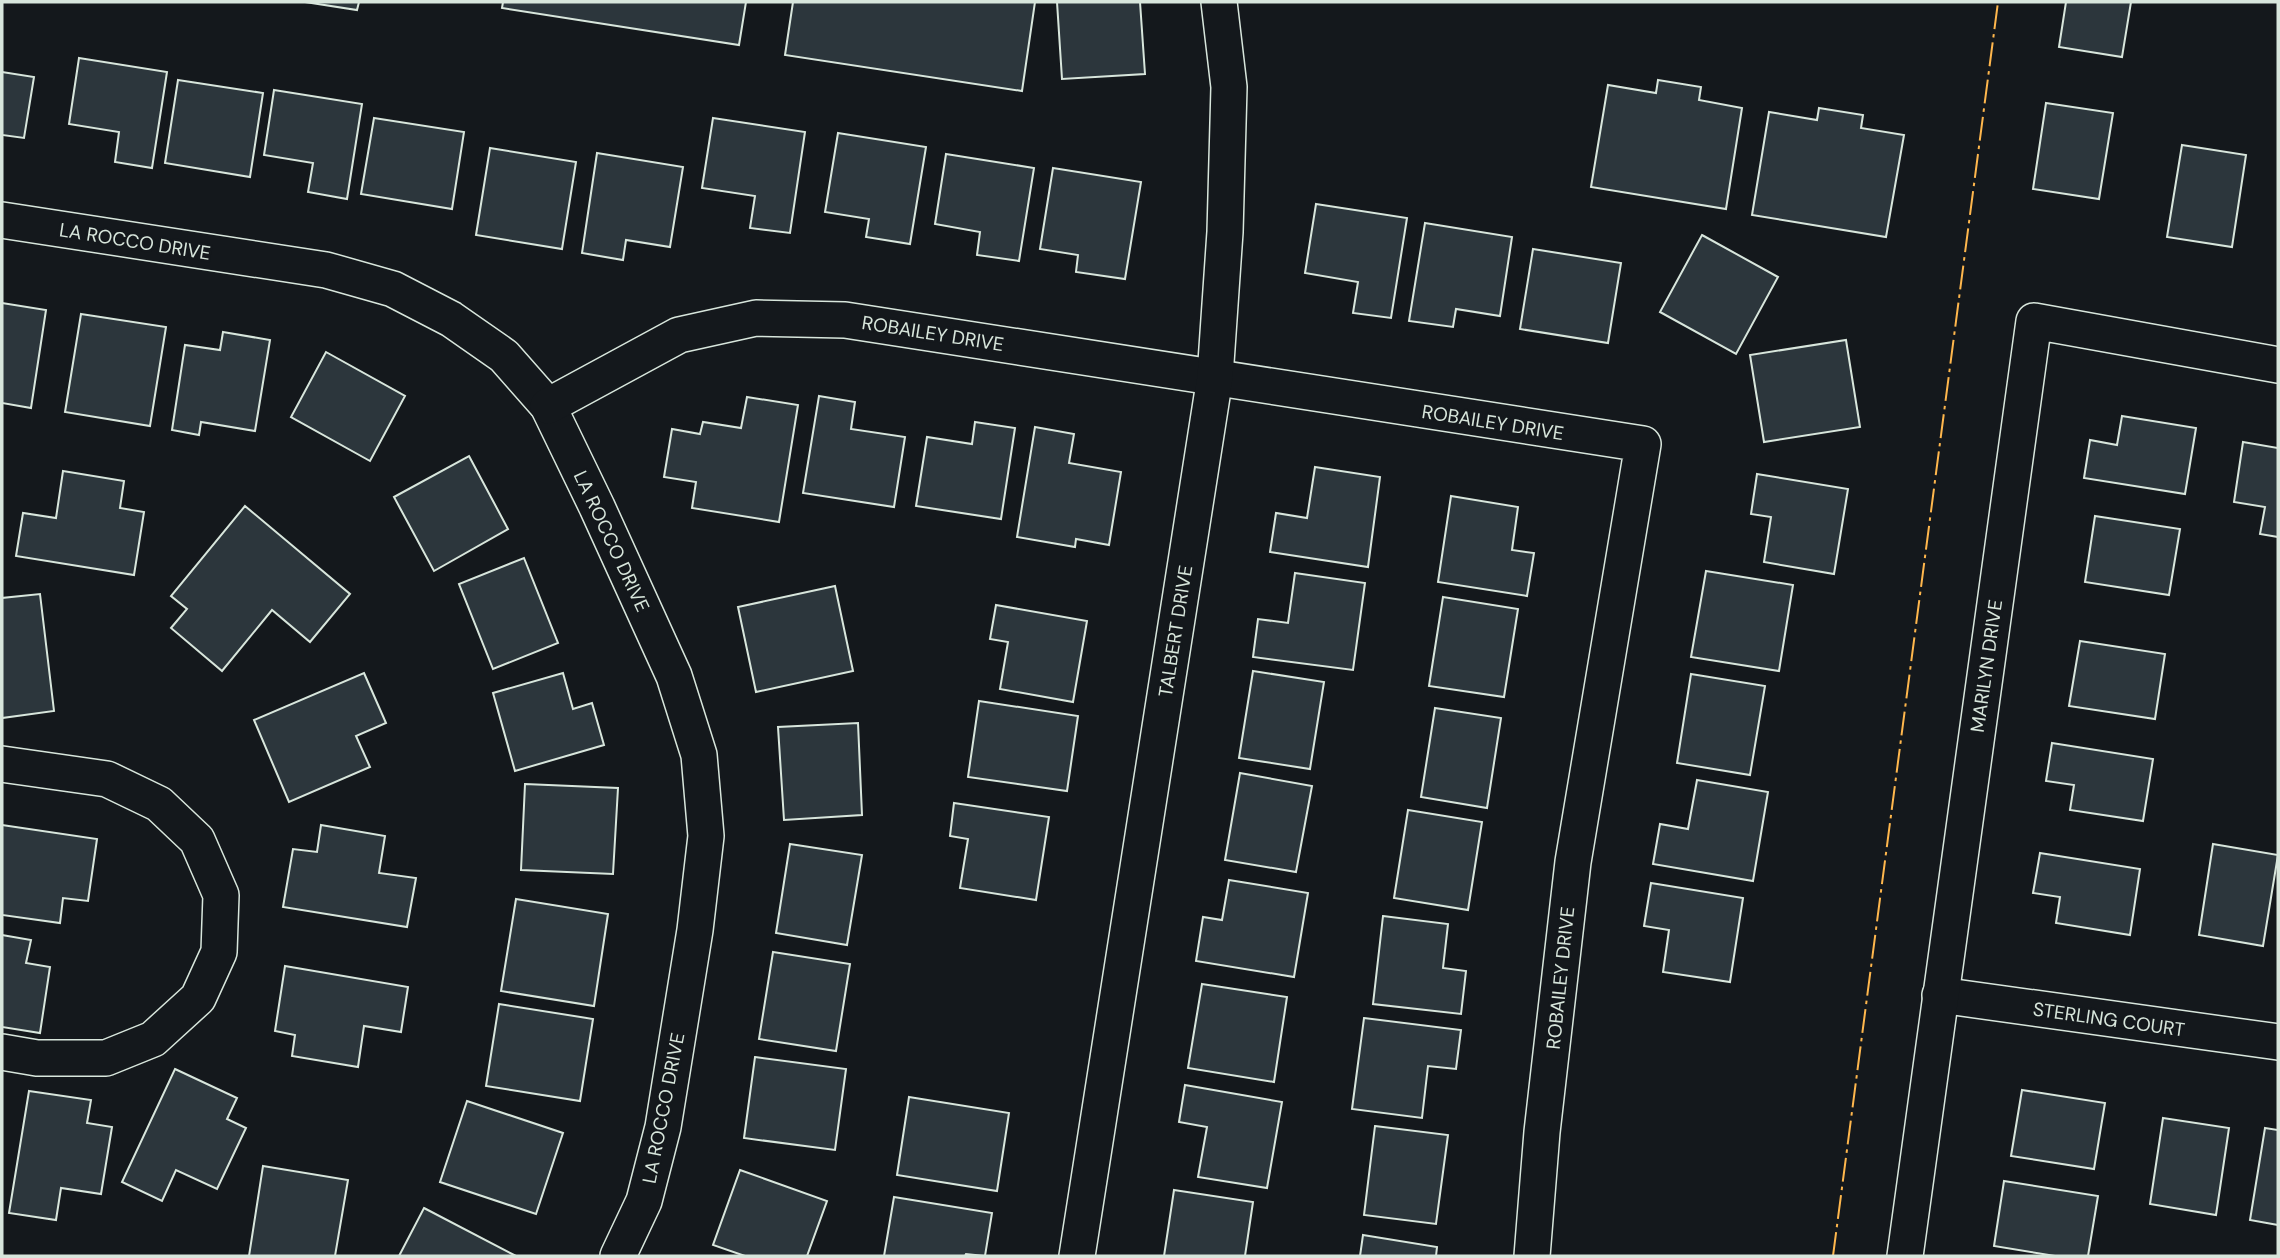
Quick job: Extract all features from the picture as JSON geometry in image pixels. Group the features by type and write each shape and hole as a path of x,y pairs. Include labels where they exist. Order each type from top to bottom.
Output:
{"street":[{"name":"TALBERT DRIVE","path":"1077,1256 1215,377 1225,232 1229,87 1219,2"},
{"name":"LA ROCCO DRIVE","path":"2,220 326,270 393,289 451,319 504,356 548,406 674,676 699,754 706,836 695,930 663,1126 644,1201 618,1256"},
{"name":"ROBAILEY DRIVE","path":"548,406 679,335 756,318 845,320 1643,444 1573,862 1542,1132 1532,1256"},
{"name":"MARILYN DRIVE","path":"1905,1256 2034,321 2278,365"},
{"path":"2,764 107,779 159,804 197,840 221,895 219,952 198,998 153,1039 106,1058 37,1058 2,1052"},
{"name":"STERLING COURT","path":"1940,995 2278,1042"}],"building":[{"path":"305,2 359,2 357,10"},
{"path":"503,2 746,2 739,45 502,8"},
{"path":"793,2 1035,2 1022,91 785,55"},
{"path":"1057,2 1140,2 1145,74 1062,79"},
{"path":"2066,2 2131,2 2122,57 2059,47"},
{"path":"79,58 167,72 152,168 115,162 119,132 69,124"},
{"path":"2,72 34,77 24,138 2,135"},
{"path":"178,80 263,93 250,177 165,163"},
{"path":"1658,80 1701,87 1699,100 1742,108 1726,209 1591,187 1608,85 1656,93"},
{"path":"274,90 362,104 347,199 308,192 313,163 264,155"},
{"path":"2046,103 2113,113 2099,199 2033,189"},
{"path":"1819,108 1863,115 1861,128 1904,135 1886,237 1752,215 1769,112 1817,120"},
{"path":"374,118 464,132 452,209 361,194"},
{"path":"713,118 805,132 790,233 750,228 755,196 702,188"},
{"path":"838,133 926,147 910,244 866,237 869,219 825,212"},
{"path":"2182,145 2246,155 2232,247 2167,237"},
{"path":"490,148 576,162 562,249 476,235"},
{"path":"597,153 683,167 670,247 626,240 623,260 582,253"},
{"path":"946,154 1034,168 1019,261 977,255 980,232 935,224"},
{"path":"1053,168 1141,182 1125,279 1076,272 1078,255 1040,249"},
{"path":"1316,204 1407,218 1391,318 1353,313 1358,282 1305,273"},
{"path":"1425,223 1512,237 1500,316 1456,309 1453,327 1409,321"},
{"path":"1702,235 1778,277 1736,354 1660,312"},
{"path":"1533,249 1621,263 1608,343 1520,329"},
{"path":"2,303 46,310 31,408 2,403"},
{"path":"81,314 166,327 150,426 65,412"},
{"path":"223,332 270,340 255,431 201,422 199,435 172,430 185,345 220,350"},
{"path":"1846,340 1860,427 1764,442 1750,355"},
{"path":"326,352 405,396 370,461 291,417"},
{"path":"819,396 855,402 851,429 905,437 894,507 803,493"},
{"path":"747,397 798,405 779,522 692,508 696,482 664,477 672,429 700,434 703,422 741,428"},
{"path":"2122,416 2196,428 2185,494 2084,478 2090,440 2117,445"},
{"path":"975,422 1015,428 1001,519 916,506 927,437 972,444"},
{"path":"1035,427 1074,434 1069,463 1121,472 1109,545 1076,539 1075,547 1017,537"},
{"path":"2243,442 2278,448 2278,537 2260,534 2265,507 2234,502"},
{"path":"469,456 508,529 434,571 394,497"},
{"path":"1315,467 1380,477 1368,567 1270,552 1276,513 1307,518"},
{"path":"63,471 124,481 120,508 144,512 134,575 16,556 23,513 56,518"},
{"path":"1757,474 1848,489 1834,574 1764,562 1771,517 1751,514"},
{"path":"1451,496 1518,507 1512,550 1534,553 1527,596 1438,582"},
{"path":"245,506 350,594 310,642 272,610 222,671 171,628 187,609 171,596"},
{"path":"2095,516 2180,529 2169,595 2085,582"},
{"path":"524,558 558,643 493,669 459,584"},
{"path":"1706,571 1793,585 1779,671 1691,657"},
{"path":"1295,573 1365,583 1353,670 1253,657 1258,619 1288,623"},
{"path":"835,586 853,671 756,692 738,607"},
{"path":"40,594 54,711 2,718 2,598"},
{"path":"1443,597 1518,609 1504,697 1429,686"},
{"path":"996,605 1087,621 1073,702 1000,689 1008,642 990,639"},
{"path":"2080,641 2165,654 2155,719 2069,706"},
{"path":"1253,671 1324,682 1310,769 1239,758"},
{"path":"364,673 386,723 356,736 370,767 289,802 254,720"},
{"path":"563,673 573,709 592,703 604,745 515,771 493,693"},
{"path":"1691,674 1765,686 1750,775 1677,763"},
{"path":"979,701 1078,716 1067,791 968,777"},
{"path":"1435,708 1501,718 1487,808 1421,797"},
{"path":"858,723 862,815 784,820 778,727"},
{"path":"2052,743 2153,759 2143,821 2070,810 2074,785 2046,781"},
{"path":"1240,773 1312,786 1296,872 1225,860"},
{"path":"1697,780 1768,792 1753,881 1653,864 1660,824 1688,829"},
{"path":"525,784 618,788 613,874 521,870"},
{"path":"954,803 1049,817 1036,900 960,888 968,839 950,836"},
{"path":"1408,810 1482,822 1468,910 1394,898"},
{"path":"2,825 97,839 88,901 63,898 60,923 2,915"},
{"path":"321,825 385,836 379,873 416,878 407,927 283,907 293,849 317,852"},
{"path":"790,844 862,855 847,945 776,933"},
{"path":"2213,844 2278,855 2263,946 2199,935"},
{"path":"2040,853 2140,869 2130,935 2056,923 2060,897 2033,893"},
{"path":"1229,880 1308,893 1294,977 1196,961 1203,917 1222,920"},
{"path":"1651,883 1743,898 1730,982 1663,972 1669,930 1644,926"},
{"path":"516,899 608,914 594,1006 501,991"},
{"path":"1383,916 1448,924 1443,968 1466,971 1461,1014 1373,1004"},
{"path":"2,935 31,940 26,963 50,967 40,1033 2,1027"},
{"path":"773,952 850,964 836,1051 759,1039"},
{"path":"285,966 408,987 401,1032 364,1026 358,1067 292,1056 295,1035 275,1031"},
{"path":"1202,984 1287,997 1274,1082 1188,1068"},
{"path":"499,1004 593,1019 580,1101 486,1086"},
{"path":"1364,1018 1461,1030 1456,1069 1428,1066 1422,1118 1352,1109"},
{"path":"755,1057 846,1069 835,1150 744,1138"},
{"path":"175,1069 237,1098 227,1119 246,1128 217,1189 176,1170 162,1201 122,1182"},
{"path":"1185,1085 1282,1102 1267,1188 1198,1177 1207,1127 1179,1122"},
{"path":"2022,1090 2105,1103 2094,1169 2011,1156"},
{"path":"29,1091 91,1100 87,1123 112,1127 101,1194 61,1188 56,1220 9,1213"},
{"path":"909,1097 1009,1113 997,1191 897,1175"},
{"path":"467,1101 563,1133 536,1214 440,1182"},
{"path":"2163,1118 2229,1128 2216,1215 2150,1204"},
{"path":"1375,1126 1448,1135 1436,1224 1364,1215"},
{"path":"2265,1128 2278,1130 2278,1225 2250,1220"},
{"path":"263,1166 348,1180 335,1256 249,1256"},
{"path":"740,1170 827,1201 807,1256 745,1256 713,1245"},
{"path":"2004,1181 2098,1196 2088,1256 2055,1256 1994,1246"},
{"path":"1174,1190 1253,1202 1245,1256 1164,1256"},
{"path":"894,1197 992,1213 985,1256 884,1256"},
{"path":"424,1208 516,1256 399,1256"},
{"path":"1363,1235 1437,1247 1436,1256 1360,1256"}],"power":[{"path":"1833,1256 1998,2"}]}
